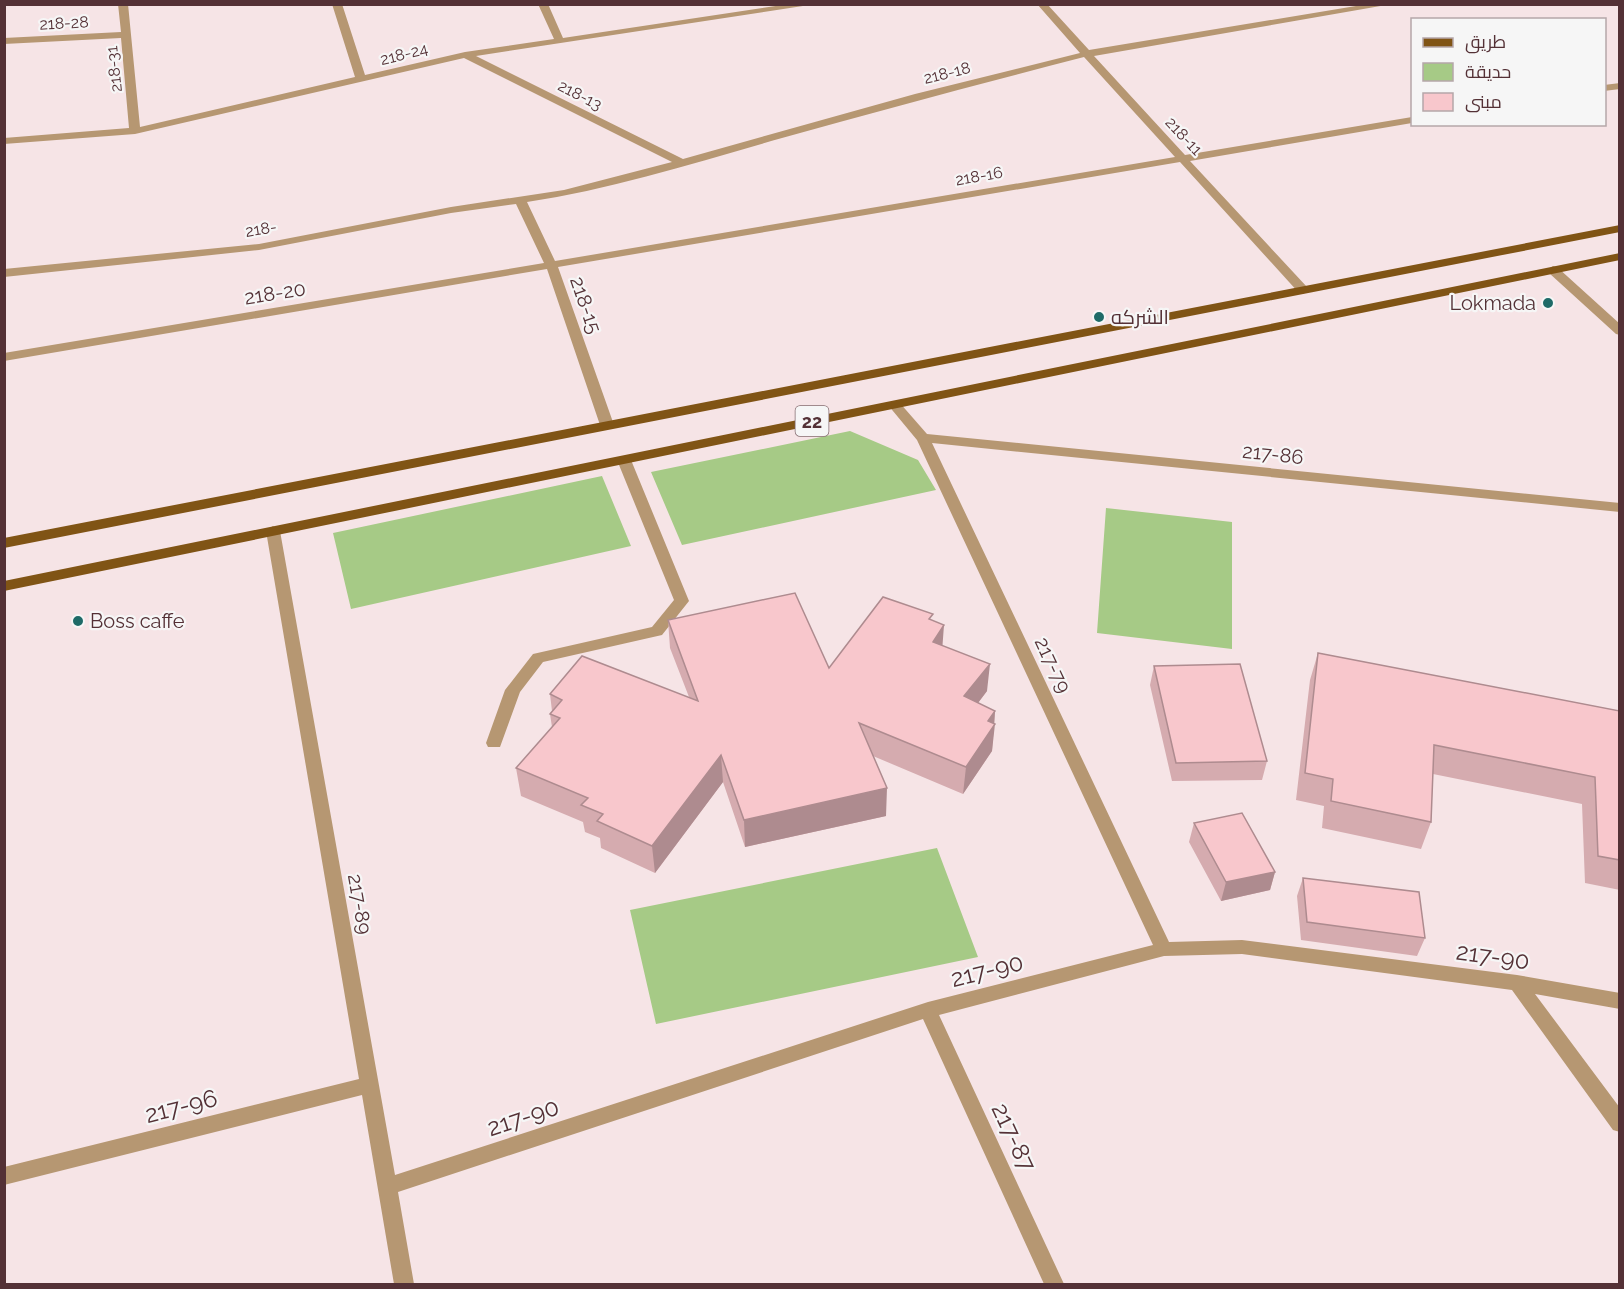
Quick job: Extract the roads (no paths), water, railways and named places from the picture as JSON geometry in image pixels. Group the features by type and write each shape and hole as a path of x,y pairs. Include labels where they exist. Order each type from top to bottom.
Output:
{"main road":[{"name":"22","path":"4,543 1620,228"},
{"name":"22","path":"4,586 1620,256"}],"street":[{"name":"218-31","path":"123,4 135,131"},
{"path":"337,4 361,80"},
{"path":"543,4 559,39"},
{"name":"218-24","path":"4,141 135,131 465,55 559,39 812,4"},
{"name":"218-11","path":"1041,4 1303,290"},
{"name":"218-18","path":"520,200 564,194 919,96 1086,54 1388,4"},
{"name":"218-28","path":"4,41 125,35"},
{"name":"218-13","path":"465,55 682,163"},
{"name":"218-16","path":"552,265 1411,120"},
{"name":"218-15","path":"520,200 552,265 607,425"},
{"name":"218-","path":"4,273 259,247 451,210 520,200"},
{"name":"218-20","path":"4,357 552,265"},
{"path":"1553,270 1620,331"},
{"name":"217-79","path":"894,405 923,438 1164,950"},
{"name":"217-86","path":"923,438 1620,508"},
{"path":"495,743 513,690 538,658 657,631 682,601 624,460"},
{"name":"217-89","path":"273,531 404,1284"},
{"name":"217-90","path":"388,1186 928,1010 1164,950 1242,947 1517,983 1620,1001"},
{"path":"1517,983 1620,1124"},
{"name":"217-87","path":"928,1010 1054,1284"},
{"name":"217-96","path":"4,1176 370,1085"}],"place":[{"name":"Lokmada","path":"1548,303"},
{"name":"الشركه","path":"1099,317"},
{"name":"Boss caffe","path":"78,621"}]}
